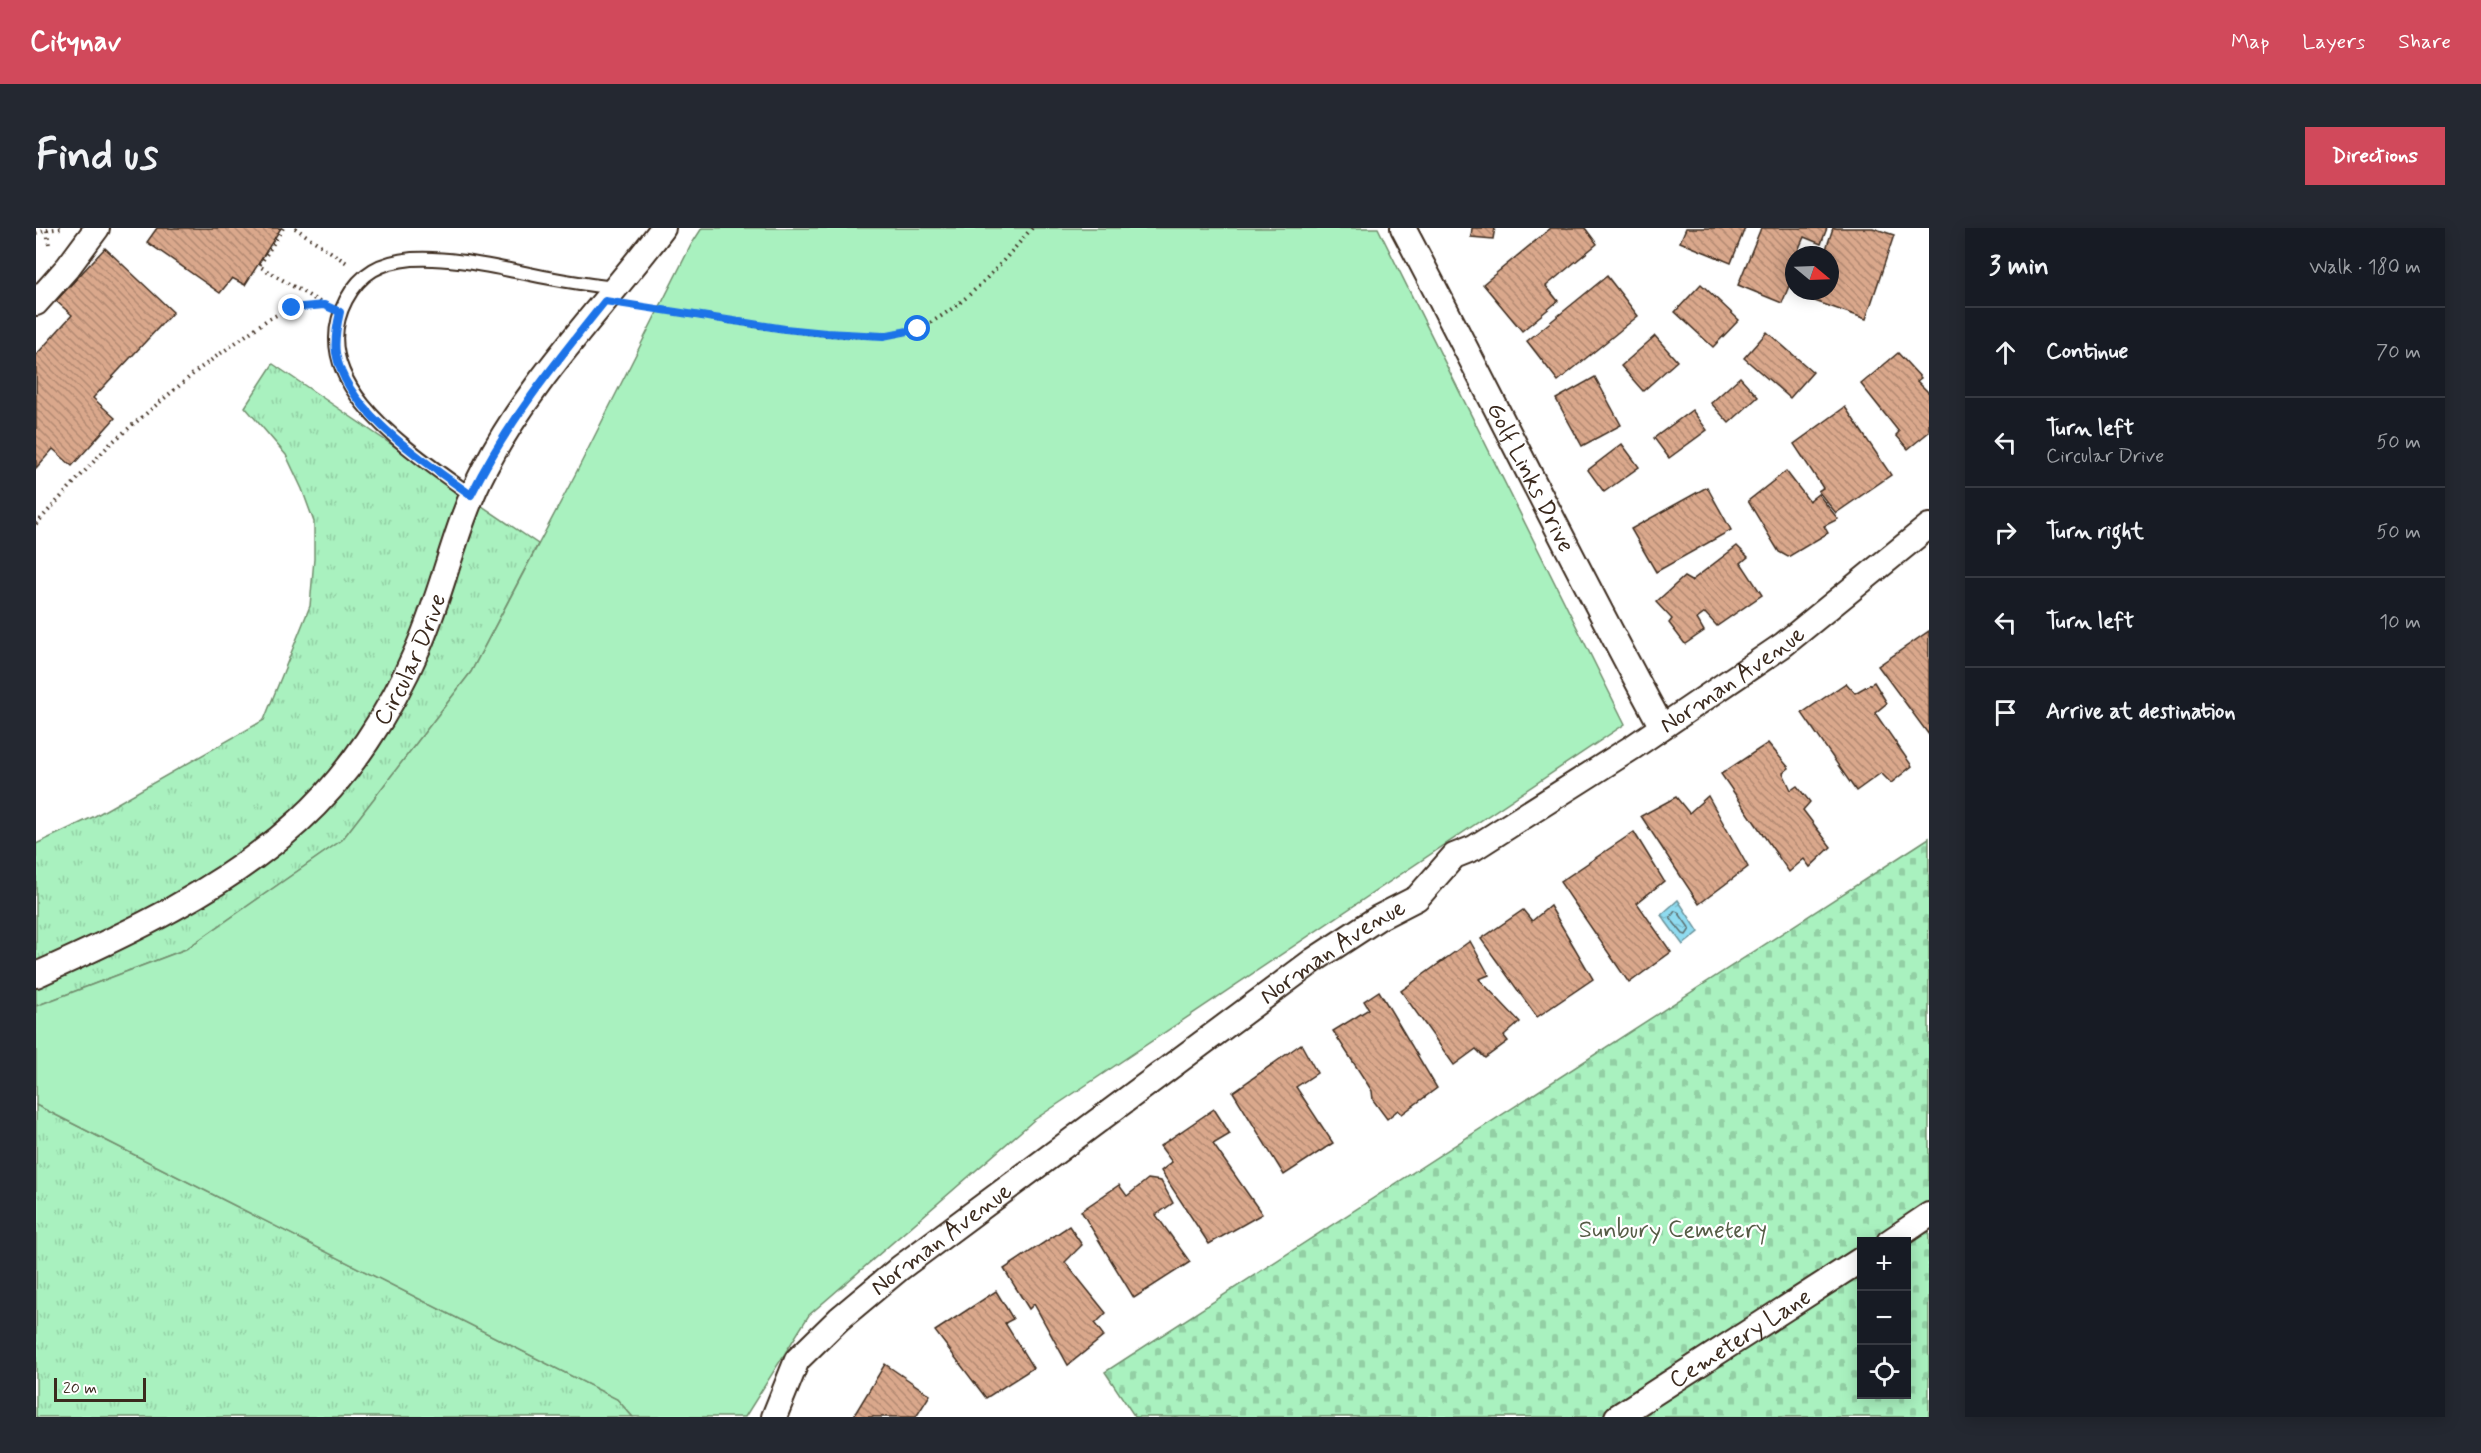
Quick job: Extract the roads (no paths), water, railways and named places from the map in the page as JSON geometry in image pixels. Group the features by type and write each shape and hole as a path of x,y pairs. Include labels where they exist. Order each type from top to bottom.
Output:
{"street":[{"path":"36,303 98,228"},
{"name":"Circular Drive","path":"36,975 147,923 189,900 275,842 308,812 356,758 406,674 428,625 471,495 486,465 540,383 663,228"},
{"name":"Golf Links Drive","path":"1403,228 1477,368 1600,615 1662,727"},
{"name":"Norman Avenue","path":"774,1417 797,1360 839,1319 900,1268 1314,960 1378,918 1417,898 1454,856 1474,848 1662,727 1783,645 1929,526"},
{"path":"1896,1237 1929,1215"},
{"name":"Cemetery Lane","path":"1617,1417 1857,1262"}],"lane":[{"path":"471,495 401,442 354,395 336,354 336,333 340,312 364,274 385,264 411,259 441,259 609,294"}],"water":[{"path":"1678,900 1699,932 1683,945 1661,915"}],"park label":[{"name":"Sunbury Cemetery","path":"1673,1229"}]}
